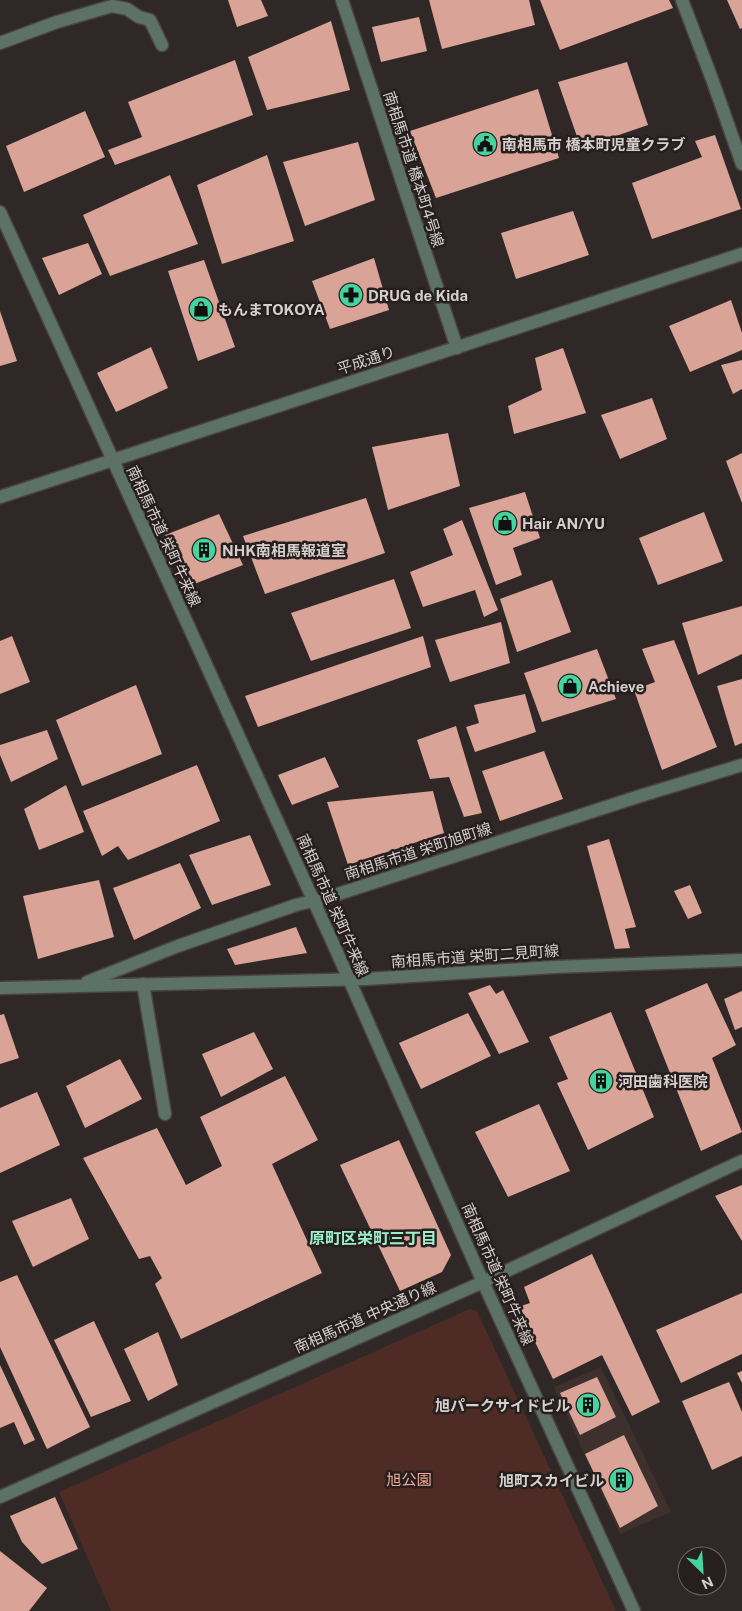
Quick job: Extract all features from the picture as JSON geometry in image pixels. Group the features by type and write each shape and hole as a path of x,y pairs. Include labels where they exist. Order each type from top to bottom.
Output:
{"street":[{"name":"南相馬市道 橋本町4号線","path":"342,0 457,348"},
{"path":"682,0 742,164"},
{"path":"0,43 57,22 112,6 127,9 150,20 162,45"},
{"name":"南相馬市道 栄町牛来線","path":"0,212 313,901 483,1282 634,1611"},
{"name":"平成通り","path":"0,497 742,254"},
{"name":"南相馬市道 栄町旭町線","path":"78,985 178,946 296,905 338,894 742,765"},
{"name":"南相馬市道 栄町二見町線","path":"0,988 348,979 554,966 742,960"},
{"path":"143,984 165,1114"},
{"name":"南相馬市道 中央通り線","path":"0,1497 483,1282 742,1161"}],"shaded area":[{"path":"601,1367 671,1512 620,1534 554,1387"}],"green space":[{"name":"旭公園","path":"470,1309 477,1311 616,1611 111,1611 59,1492"}],"building":[{"path":"228,0 261,0 268,16 237,27"},
{"path":"429,0 529,0 535,25 442,49"},
{"path":"540,0 669,0 673,8 560,50"},
{"path":"727,0 742,0 742,28 740,29"},
{"path":"419,17 427,51 381,62 372,27"},
{"path":"331,21 350,90 267,110 248,57"},
{"path":"235,60 253,115 115,165 108,150 142,137 128,102"},
{"path":"627,62 648,125 581,148 558,82"},
{"name":"南相馬市 橋本町児童クラブ","path":"538,89 559,158 436,198 410,131"},
{"path":"85,111 105,157 24,192 6,146"},
{"path":"715,135 741,209 652,239 632,183 702,157 695,141"},
{"path":"358,142 375,200 305,226 283,162"},
{"path":"267,155 294,241 222,264 197,185"},
{"path":"170,175 198,244 110,276 83,215"},
{"path":"573,211 589,255 516,279 501,233"},
{"path":"88,243 102,274 59,295 42,258"},
{"name":"DRUG de Kida","path":"374,258 389,310 330,329 312,281"},
{"name":"もんまTOKOYA","path":"204,260 235,347 198,361 168,271"},
{"path":"731,300 742,333 742,350 690,372 669,326"},
{"path":"0,311 17,361 0,366"},
{"path":"151,347 168,388 116,412 97,373"},
{"path":"563,348 586,413 514,434 508,406 542,390 535,358"},
{"path":"742,360 742,389 733,394 721,365"},
{"path":"652,398 667,439 620,459 601,415"},
{"path":"448,433 460,486 388,510 372,447"},
{"path":"742,453 742,503 726,461"},
{"name":"Hair AN/YU","path":"525,492 540,538 513,548 522,575 496,585 469,508"},
{"path":"366,498 385,553 265,594 243,536"},
{"path":"704,512 723,561 658,585 639,538"},
{"name":"NHK南相馬報道室","path":"219,514 243,565 189,586 165,535"},
{"path":"462,520 498,610 484,617 475,590 423,607 410,572 453,555 443,529"},
{"path":"394,579 411,628 311,661 291,613"},
{"path":"552,580 571,632 517,652 500,599"},
{"path":"742,606 742,654 698,675 682,623"},
{"path":"501,622 510,663 450,682 435,640"},
{"path":"12,636 30,682 0,694 0,641"},
{"path":"423,636 431,667 258,727 245,696"},
{"path":"674,640 717,747 662,770 634,690 655,682 642,649"},
{"name":"Achieve","path":"597,649 616,699 542,722 524,673"},
{"path":"742,679 742,743 735,746 717,686"},
{"path":"136,685 162,754 82,786 56,720"},
{"path":"525,694 536,732 475,752 466,727 479,723 474,705"},
{"path":"456,726 482,813 464,817 449,777 430,779 417,740"},
{"path":"47,730 58,759 11,782 0,755 0,745"},
{"path":"544,751 563,799 500,821 482,771"},
{"path":"325,757 339,787 292,805 278,775"},
{"path":"197,765 220,821 128,860 118,846 102,856 83,811"},
{"path":"66,785 84,832 39,850 24,809"},
{"path":"433,791 444,833 348,865 327,802"},
{"path":"250,835 271,885 212,905 189,855"},
{"path":"609,839 636,927 625,929 630,948 615,949 587,846"},
{"path":"180,863 201,908 134,940 113,888"},
{"path":"99,880 114,937 38,959 23,896"},
{"path":"690,885 702,913 688,919 674,891"},
{"path":"296,927 307,953 235,965 227,949"},
{"path":"707,983 736,1045 712,1058 742,1132 701,1151 645,1010"},
{"path":"490,985 496,994 503,990 529,1042 499,1054 468,993"},
{"path":"742,991 742,1027 735,1030 724,999"},
{"name":"河田歯科医院","path":"611,1012 654,1117 588,1150 557,1083 568,1079 549,1037"},
{"path":"468,1013 491,1056 421,1089 399,1043"},
{"path":"4,1014 19,1058 0,1064 0,1015"},
{"path":"254,1032 273,1069 221,1097 202,1054"},
{"path":"120,1059 142,1099 85,1128 66,1086"},
{"path":"285,1076 318,1140 272,1164 322,1273 181,1339 155,1284 162,1278 150,1256 139,1259 83,1158 157,1128 186,1185 222,1166 200,1117"},
{"path":"37,1092 60,1145 0,1173 0,1108"},
{"path":"539,1104 570,1171 508,1197 475,1132"},
{"path":"399,1140 451,1255 442,1272 400,1291 340,1165"},
{"path":"742,1185 742,1241 715,1196"},
{"path":"71,1198 89,1239 33,1267 12,1221"},
{"path":"592,1254 660,1402 632,1416 602,1355 553,1379 518,1307 530,1303 524,1287"},
{"path":"17,1275 90,1427 47,1449 0,1347 0,1282"},
{"path":"742,1293 742,1354 681,1383 656,1330"},
{"path":"94,1321 131,1401 91,1417 54,1340"},
{"path":"158,1332 178,1385 148,1401 124,1349"},
{"path":"0,1365 35,1440 24,1445 14,1422 0,1428"},
{"path":"742,1371 742,1383 737,1373"},
{"name":"旭パークサイドビル","path":"597,1377 616,1417 580,1435 560,1393"},
{"path":"729,1382 742,1412 742,1456 712,1470 682,1401"},
{"name":"旭町スカイビル","path":"624,1435 658,1506 620,1528 585,1454"},
{"path":"55,1497 78,1549 42,1564 22,1542 10,1516"},
{"path":"0,1551 47,1588 29,1611 0,1611"}],"place":[{"name":"南相馬市 橋本町児童クラブ","path":"485,144"},
{"name":"DRUG de Kida","path":"351,295"},
{"name":"もんまTOKOYA","path":"201,309"},
{"name":"Hair AN/YU","path":"505,523"},
{"name":"NHK南相馬報道室","path":"204,550"},
{"name":"Achieve","path":"570,686"},
{"name":"河田歯科医院","path":"601,1081"},
{"name":"旭パークサイドビル","path":"588,1405"},
{"name":"旭町スカイビル","path":"621,1480"}],"district":[{"name":"原町区栄町三丁目","path":"373,1238"}]}
